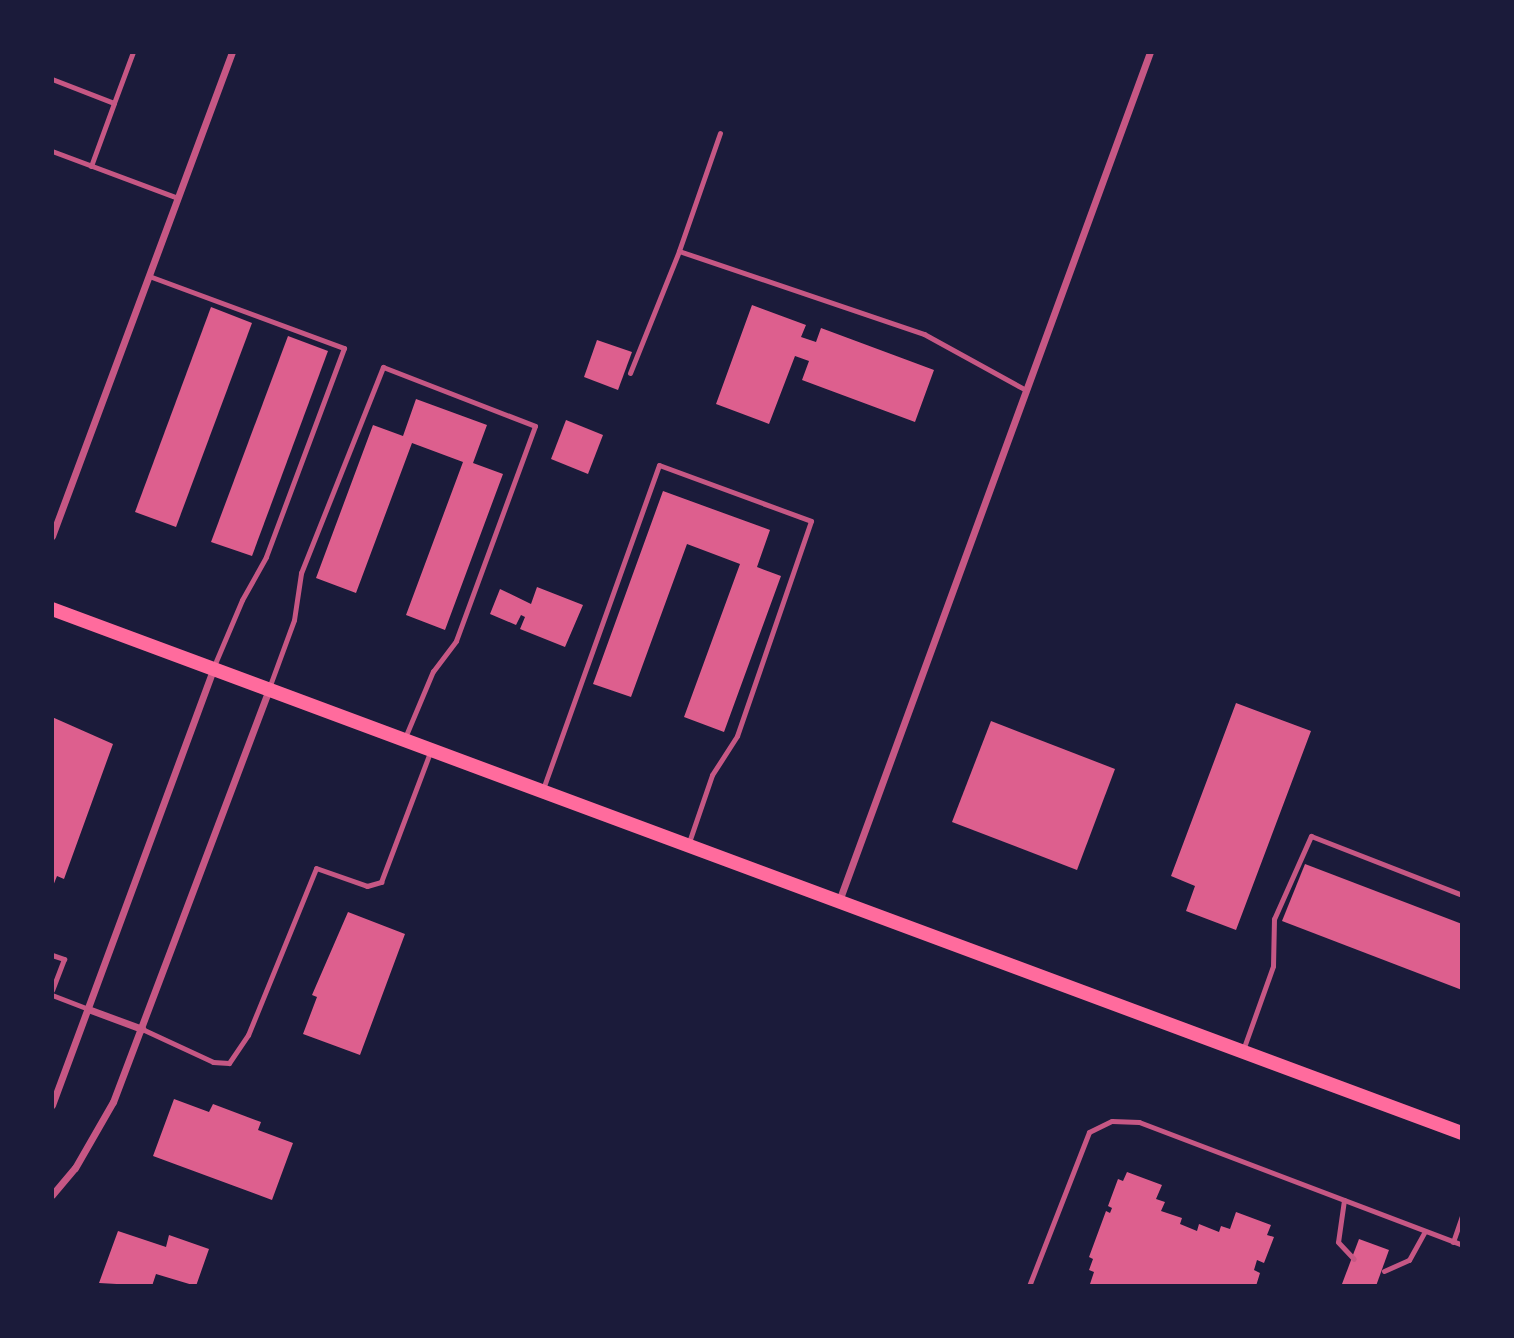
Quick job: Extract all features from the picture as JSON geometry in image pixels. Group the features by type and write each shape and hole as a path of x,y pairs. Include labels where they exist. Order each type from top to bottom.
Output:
{"main road":[{"path":"52,609 1461,1133"}],"street":[{"path":"52,536 232,52"},
{"path":"839,901 1024,389 1150,52"},
{"path":"52,1105 213,669"},
{"path":"52,1195 92,1142 142,1029 269,690"},
{"path":"88,1009 142,1029"}],"lane":[{"path":"91,166 133,52"},
{"path":"52,79 114,103"},
{"path":"630,373 680,251 720,133"},
{"path":"52,151 178,198"},
{"path":"680,251 924,334 1024,389"},
{"path":"149,276 344,348 266,557 242,600 213,669"},
{"path":"269,690 294,620 301,573 383,366 535,426 456,641 433,671 404,740"},
{"path":"542,792 659,465 811,521 737,736 712,775 688,845"},
{"path":"142,1029 213,1062 229,1063 248,1035 316,868 367,886 381,882 431,750"},
{"path":"1242,1052 1273,965 1274,919 1311,836 1461,895"},
{"path":"52,955 64,959 52,989"},
{"path":"52,995 88,1009"},
{"path":"1030,1286 1089,1132 1112,1121 1139,1122 1461,1245"},
{"path":"1344,1200 1338,1242 1343,1252 1354,1259"},
{"path":"1453,1242 1461,1216"},
{"path":"1384,1271 1409,1260 1425,1231"}],"building":[{"path":"752,305 806,325 801,337 816,342 821,328 934,370 915,422 802,380 809,361 795,356 769,424 716,404"},
{"path":"211,307 252,323 176,527 135,512"},
{"path":"288,336 328,351 252,556 211,542"},
{"path":"597,340 632,352 618,390 584,377"},
{"path":"416,399 487,425 473,463 503,474 445,630 406,615 463,462 412,443 356,593 316,578 373,425 403,436"},
{"path":"566,420 603,435 588,474 551,459"},
{"path":"663,491 770,530 757,567 781,576 724,732 684,717 740,564 687,544 631,697 593,684"},
{"path":"537,587 583,605 565,647 520,629 525,617 521,615 516,625 490,614 500,589 531,604"},
{"path":"1236,703 1311,731 1236,930 1186,911 1195,886 1171,876"},
{"path":"52,717 113,744 64,879 57,876 53,886"},
{"path":"991,721 1115,769 1077,870 952,822"},
{"path":"1305,864 1462,924 1462,990 1282,921"},
{"path":"348,912 405,934 360,1055 303,1034 317,997 312,995"},
{"path":"174,1099 209,1112 213,1104 261,1122 258,1130 293,1143 272,1200 153,1156"},
{"path":"1127,1172 1162,1185 1156,1199 1165,1202 1161,1211 1182,1218 1180,1224 1197,1231 1199,1224 1219,1232 1221,1226 1230,1229 1236,1212 1271,1225 1267,1235 1274,1237 1264,1263 1257,1260 1254,1270 1260,1273 1256,1286 1090,1284 1094,1272 1089,1270 1093,1259 1089,1257 1106,1211 1110,1213 1112,1208 1108,1206 1118,1179 1123,1181"},
{"path":"118,1231 166,1247 169,1235 209,1249 196,1286 156,1274 152,1286 99,1283"},
{"path":"1359,1239 1389,1250 1376,1286 1342,1284"}]}
